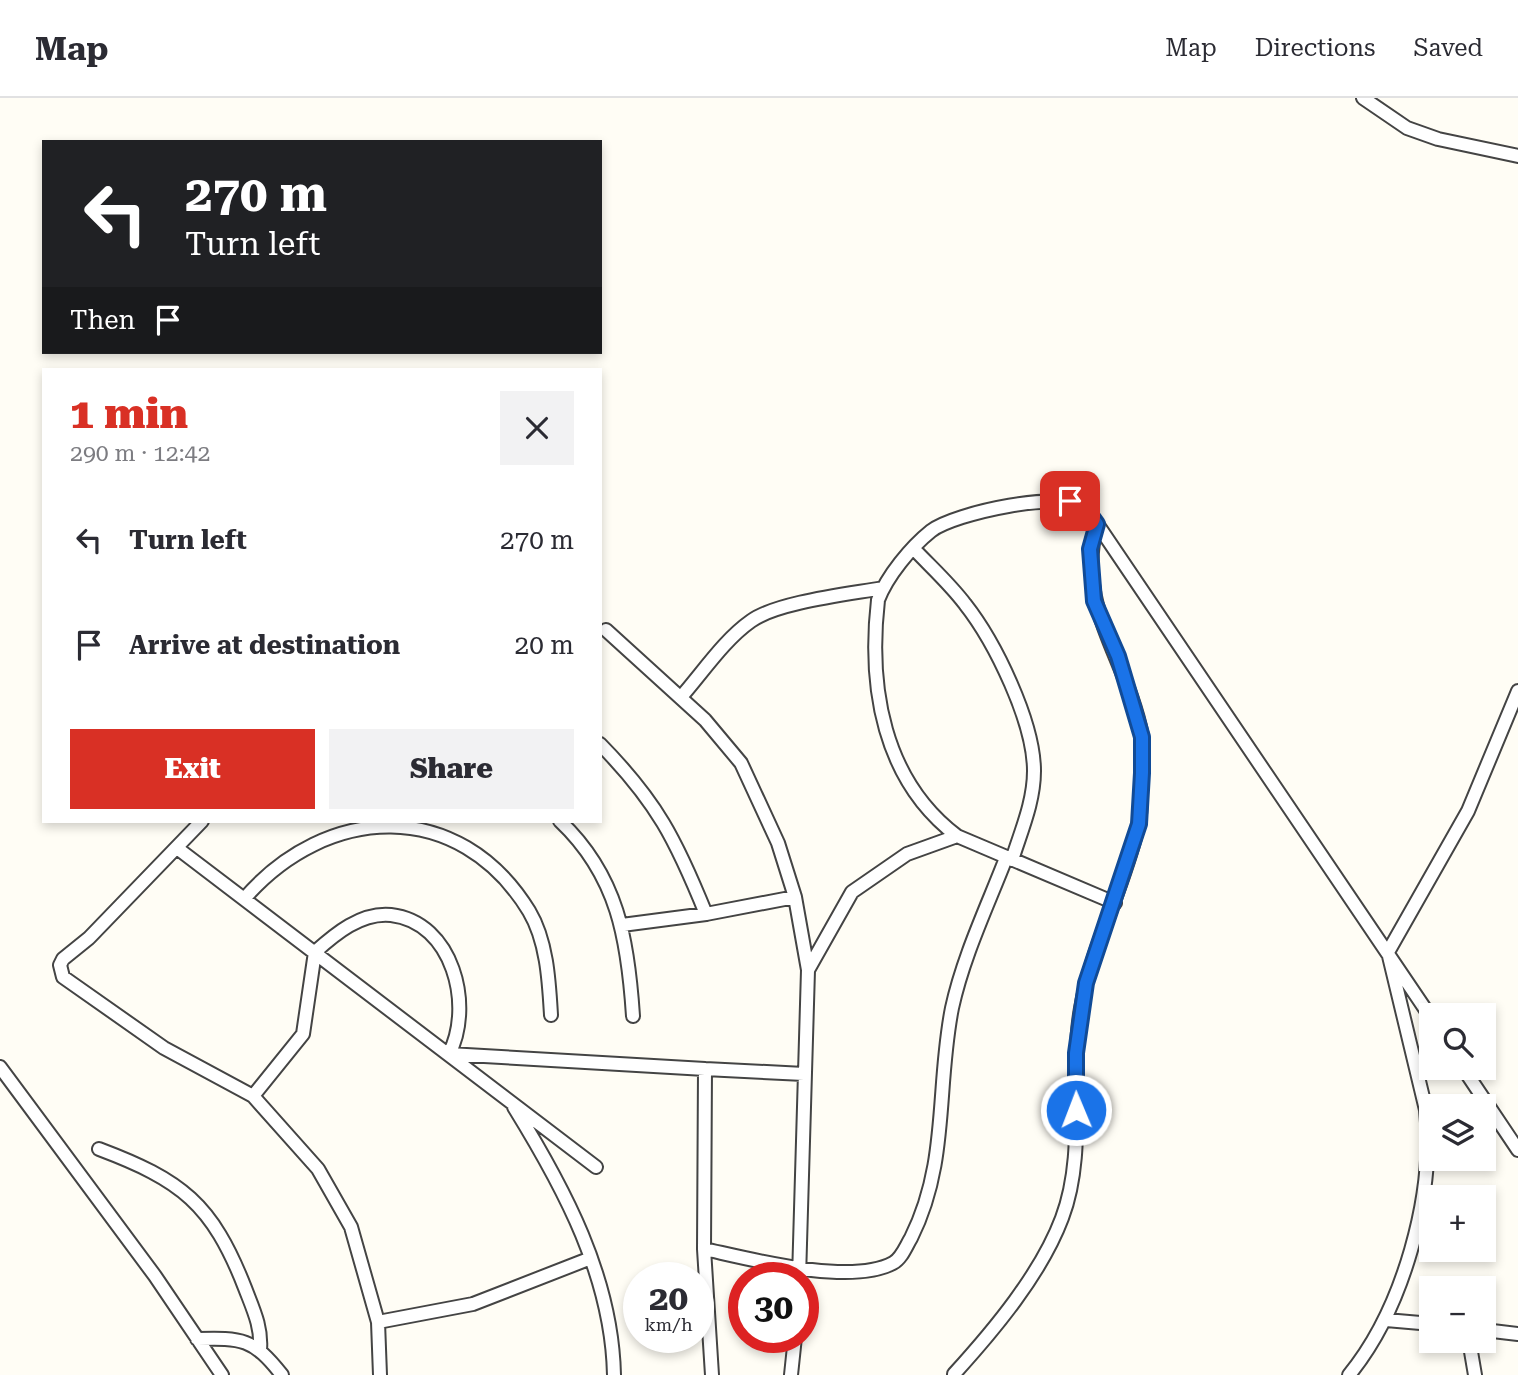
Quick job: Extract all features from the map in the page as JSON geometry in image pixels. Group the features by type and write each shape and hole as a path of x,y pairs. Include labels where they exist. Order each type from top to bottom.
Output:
{"street":[{"path":"1363,98 1407,128 1438,139 1518,156"},
{"path":"1115,903 957,835 940,822 914,792 885,732 875,674 877,614 883,587 931,531 951,520 1004,507 1075,502 1084,506 1421,1003"},
{"path":"954,1374 996,1326 1042,1259 1064,1215 1074,1158 1078,1028 1091,961 1115,903 1139,824 1142,737 1118,656 1094,601 1090,549 1097,524"},
{"path":"819,1273 874,1269 892,1264 900,1258 920,1220 938,1156 952,1008 1031,797 1034,774 1031,746 1011,687 993,649 966,604 914,549"},
{"path":"681,697 736,634 757,617 791,606 883,587"},
{"path":"606,630 681,697 723,740 741,764 778,843 795,897 808,970 799,1262"},
{"path":"1355,1373 1387,1320 1423,1204 1428,1128 1420,1079 1388,952 1468,811 1518,691"},
{"path":"602,746 633,777 656,807 679,849 706,914"},
{"path":"200,823 89,938 63,959 60,971 110,1012 164,1048 253,1096 318,1169 351,1227 379,1322 380,1375"},
{"path":"562,823 580,840 612,898 622,925 629,953 633,1016"},
{"path":"244,899 262,878 292,856 357,828 387,824 416,827 448,838 479,857 504,880 530,911 542,944 549,980 551,1015"},
{"path":"808,970 852,892 907,854 957,835"},
{"path":"177,848 596,1167"},
{"path":"622,925 706,914 795,897"},
{"path":"253,1096 303,1034 315,952 334,935 369,918 391,915 436,937 446,954 458,996 456,1039 449,1054"},
{"path":"449,1054 804,1074"},
{"path":"0,1067 155,1276 222,1375"},
{"path":"705,1069 704,1249 712,1375"},
{"path":"1471,1080 1518,1150"},
{"path":"510,1100 549,1163 591,1258 613,1342 614,1375"},
{"path":"99,1149 152,1169 168,1179 207,1216 228,1245 240,1275 258,1324 260,1350"},
{"path":"704,1249 753,1262"},
{"path":"379,1322 473,1304 591,1258"},
{"path":"1387,1320 1419,1323"},
{"path":"1496,1331 1518,1334"},
{"path":"197,1339 238,1338 260,1350 282,1375"},
{"path":"791,1375 793,1353"},
{"path":"1471,1353 1475,1375"}],"route":[{"path":"1070,501 1084,506 1097,524 1090,549 1094,601 1118,656 1142,737 1139,824 1115,903 1091,961 1078,1028 1076,1110"}]}
